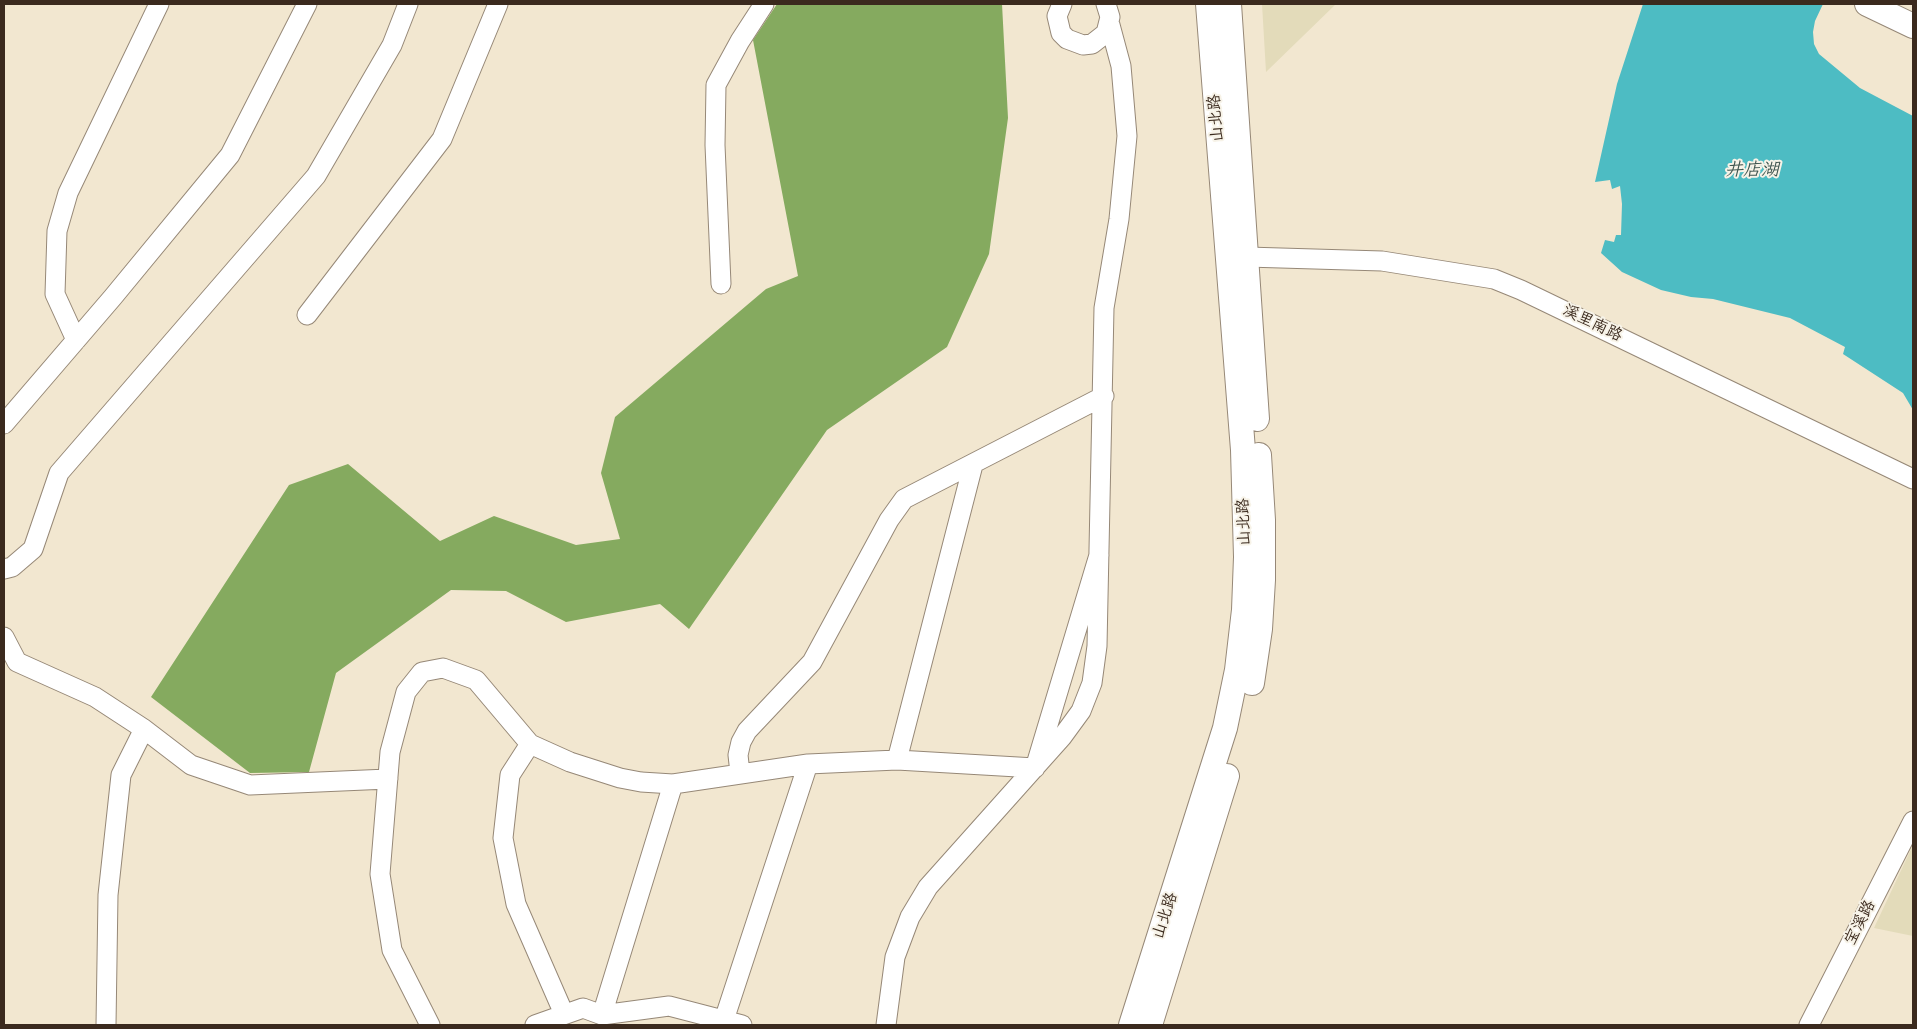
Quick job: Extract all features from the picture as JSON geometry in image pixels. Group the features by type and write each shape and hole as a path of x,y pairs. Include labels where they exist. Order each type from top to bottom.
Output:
{"main road":[{"name":"山北路","path":"1131,1025 1225,728 1237,670 1244,610 1246,557 1243,450 1208,4"},
{"name":"山北路","path":"1150,1025 1244,719 1252,683 1260,629 1263,520 1229,4"},
{"path":"1867,4 1913,26"},
{"path":"1162,1025 1186,912"}],"street":[{"path":"76,340 54,294 57,231 68,193 159,4"},
{"path":"4,424 230,155 307,4"},
{"path":"4,569 12,567 32,549 59,473 316,176 392,45 408,4"},
{"path":"307,315 442,139 498,4"},
{"path":"721,284 715,146 716,85 740,41 764,4"},
{"path":"1062,4 1057,16 1058,24 1067,39 1075,44 1092,44 1106,33 1110,25"},
{"path":"886,1025 895,957 901,938 919,901 938,874 1035,768 1081,711 1092,682 1097,646 1100,554 1104,308 1119,219 1127,136 1121,66 1106,4"},
{"name":"溪里南路","path":"1246,257 1382,261 1494,279 1521,290 1913,479"},
{"path":"740,773 738,755 741,742 747,731 812,662 897,508 912,493 973,465 1104,396"},
{"path":"897,760 973,465"},
{"path":"1035,768 1100,554"},
{"path":"4,637 17,662 95,697 144,729 191,765 250,785 388,779"},
{"path":"430,1025 392,950 380,874 390,752 406,692 422,672 443,668 476,680 530,744 564,759 620,778 672,784 808,764 897,760 1035,768"},
{"path":"106,1025 108,895 121,775 144,729"},
{"path":"530,744 510,774 503,838 516,904 575,1016"},
{"path":"535,1025 575,1016 602,1015 669,1006 734,1023 808,764"},
{"path":"602,1015 672,784"},
{"name":"宝溪路","path":"1809,1025 1913,821"}],"shaded area":[{"path":"1262,4 1336,4 1266,72"},
{"path":"1913,845 1913,936 1874,928"}],"green space":[{"path":"777,4 1002,4 1008,118 989,254 947,347 827,430 689,629 660,604 566,622 506,591 451,590 336,673 309,772 250,773 151,697 289,485 348,464 440,541 494,516 576,545 620,539 601,473 615,417 766,289 798,276 753,40"}],"water":[{"name":"井店湖","path":"1643,4 1823,4 1815,21 1813,32 1814,44 1819,54 1860,88 1913,116 1913,410 1903,393 1843,354 1845,347 1790,318 1713,299 1691,297 1661,290 1622,272 1601,253 1605,240 1614,242 1616,235 1621,235 1622,204 1620,186 1612,189 1610,180 1595,182 1617,84"}]}
